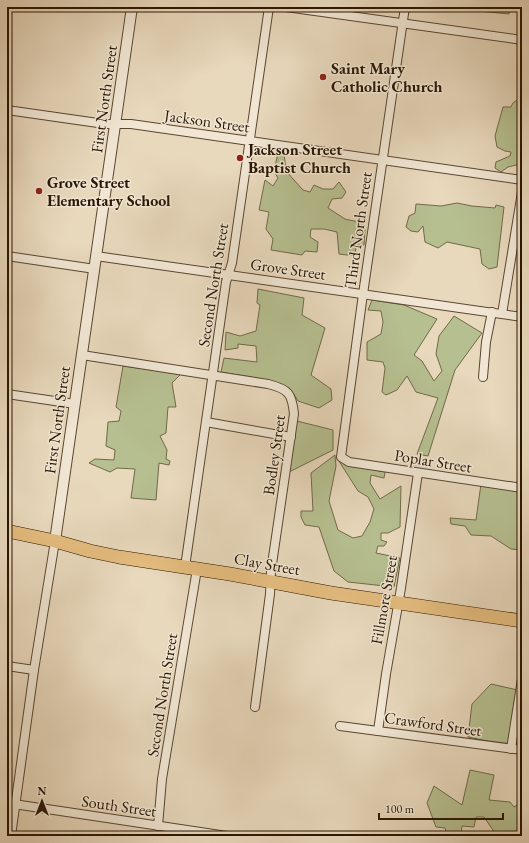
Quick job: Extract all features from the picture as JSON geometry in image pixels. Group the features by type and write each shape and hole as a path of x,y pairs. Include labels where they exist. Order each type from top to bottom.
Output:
{"main road":[{"name":"Clay Street","path":"7,531 55,541 119,558 191,568 271,583 398,603 522,621"}],"street":[{"name":"First North Street","path":"11,836 11,804 55,541 132,7"},
{"name":"Second North Street","path":"158,826 162,779 191,568 206,422 232,263 269,7"},
{"path":"286,7 522,40"},
{"name":"Third North Street","path":"341,457 382,160 405,7"},
{"name":"Jackson Street","path":"7,110 104,124 131,124 522,180"},
{"path":"502,314 506,282 522,192"},
{"path":"7,256 94,269"},
{"name":"Grove Street","path":"96,256 522,317"},
{"path":"483,377 486,342 492,312"},
{"name":"Bodley Street","path":"82,355 268,384 286,390 292,397 294,414 271,571 271,583 255,707"},
{"path":"7,394 75,404"},
{"path":"206,422 291,437"},
{"name":"Poplar Street","path":"341,457 349,462 522,488"},
{"name":"Fillmore Street","path":"378,731 418,473"},
{"path":"7,666 34,670"},
{"path":"511,749 522,679"},
{"name":"Crawford Street","path":"340,726 522,750"},
{"name":"South Street","path":"11,804 228,836"}],"green space":[{"path":"469,7 511,7 509,14 469,10"},
{"path":"522,89 522,160 520,164 508,167 501,172 495,168 496,162 510,156 511,152 497,147 495,136 503,107 511,107 514,102 520,100"},
{"path":"278,153 284,153 286,171 303,190 310,192 314,185 323,189 333,189 339,182 346,192 342,198 332,199 328,208 345,219 363,223 365,230 364,245 356,245 355,256 339,254 337,232 324,229 311,229 310,237 318,242 317,252 305,251 302,255 271,250 273,239 266,229 269,212 259,210 265,180 273,186 278,178 274,171"},
{"path":"457,203 495,208 496,205 504,207 497,267 489,269 482,264 480,249 447,242 438,248 425,242 423,226 418,232 411,231 406,227 409,216 415,213 416,204 441,206"},
{"path":"258,289 304,298 302,315 325,328 311,375 331,389 332,400 319,408 298,401 290,390 279,384 263,379 221,372 224,358 257,362 256,346 238,344 238,348 225,350 226,332 240,336 256,331 260,305 257,303"},
{"path":"372,300 404,305 437,319 414,355 422,361 434,381 442,371 436,354 439,336 454,316 482,333 455,370 428,456 417,454 438,398 416,392 407,376 397,390 386,395 382,392 385,368 383,362 367,360 367,342 381,334 383,322 381,311 368,310"},
{"path":"123,366 181,374 172,383 176,407 168,407 166,433 160,436 167,450 166,459 170,461 169,465 159,463 156,500 131,498 135,469 117,468 110,472 89,463 95,459 114,460 115,450 106,446 108,422 119,421 121,411 116,407"},
{"path":"297,421 333,430 333,450 289,472 287,468"},
{"path":"335,455 336,466 329,501 338,530 353,538 362,536 370,522 374,509 368,497 358,491 337,458 385,472 384,478 371,475 370,483 380,499 401,486 400,527 388,533 381,533 381,540 387,542 384,546 378,546 376,553 400,558 394,587 348,582 334,571 319,527 305,525 301,517 301,511 313,511 311,473"},
{"path":"481,484 522,490 522,550 511,549 491,536 471,535 465,526 451,524 450,518 476,520"},
{"path":"491,684 522,691 522,728 515,747 468,737 472,704"},
{"path":"470,770 494,775 489,800 510,802 514,807 522,802 522,836 497,836 484,817 476,817 474,827 462,826 461,835 447,835 445,828 436,827 427,803 434,786 462,805"}],"place":[{"name":"Saint Mary Catholic Church","path":"323,77"},
{"name":"Jackson Street Baptist Church","path":"240,158"},
{"name":"Grove Street Elementary School","path":"39,191"}]}
